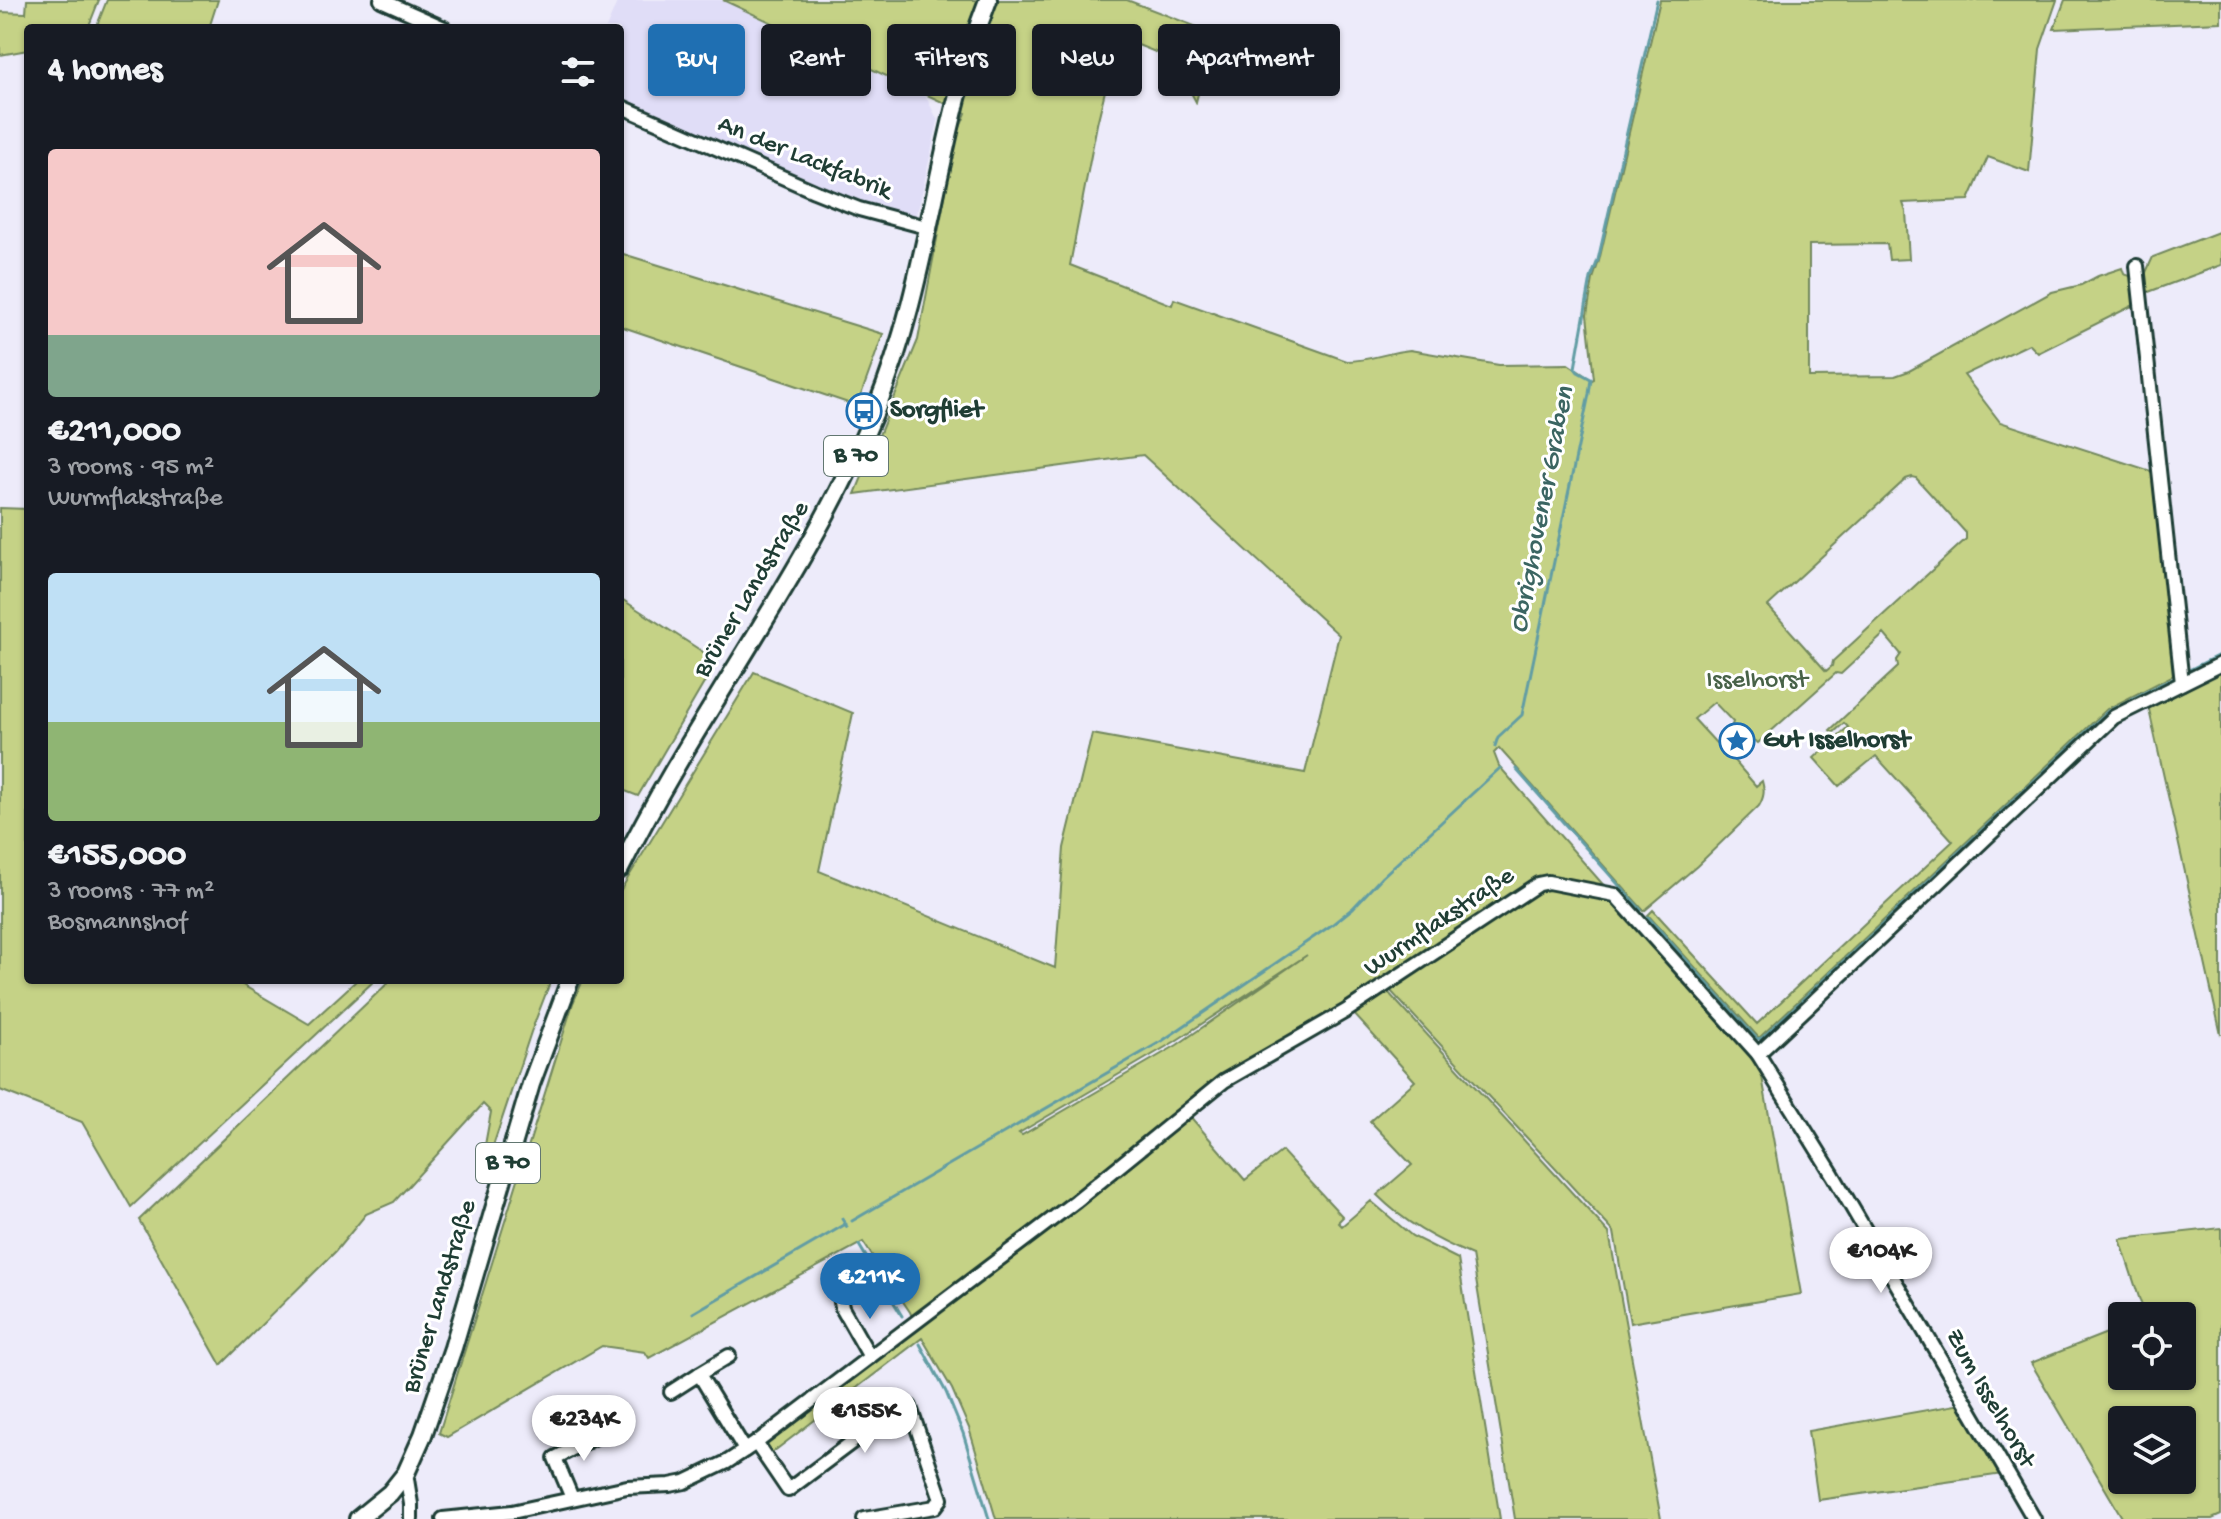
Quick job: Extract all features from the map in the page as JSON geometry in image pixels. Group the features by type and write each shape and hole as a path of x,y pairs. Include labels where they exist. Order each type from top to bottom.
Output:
{"main road":[{"name":"Brüner Landstraße","path":"624,861 661,792 806,551 851,467 896,357 908,319 958,93 988,0"},
{"name":"Brüner Landstraße","path":"358,1519 390,1493 406,1473 423,1435 453,1348 531,1084 568,984"}],"street":[{"path":"381,0 435,24"},
{"name":"An der Lackfabrik","path":"624,108 859,209 930,228"},
{"path":"2137,266 2182,683"},
{"path":"1758,1054 2114,717 2221,664"},
{"name":"Wurmflakstraße","path":"443,1519 512,1512 627,1487 685,1482 727,1462 1076,1201 1224,1081 1346,1011 1538,884 1548,882 1615,895 1758,1054"},
{"name":"Zum Isselhorst","path":"1758,1054 1833,1175 2034,1519"},
{"path":"840,1296 842,1308 870,1357"},
{"path":"671,1392 729,1356"},
{"path":"699,1374 751,1446 788,1490 899,1407 910,1407 941,1499 935,1507 864,1519"},
{"path":"572,1498 555,1458 605,1432"},
{"path":"406,1473 411,1519"},
{"path":"390,1493 402,1503 411,1519"},
{"path":"411,1519 418,1519"}],"shaded area":[{"path":"618,0 722,0 773,24 761,24 761,96 871,96 871,70 887,77 887,96 926,96 938,121 914,220 846,199 624,102 624,24 608,24"}],"green space":[{"path":"27,0 99,0 90,24 24,24 24,51 0,55 0,12 26,13"},
{"path":"107,0 218,0 210,24 98,24"},
{"name":"Isselhorst","path":"723,0 1127,0 1190,24 1158,24 1158,53 1142,47 1142,24 1032,24 1032,96 1104,96 1070,265 1172,305 1174,299 1347,361 1410,350 1499,365 1568,364 1592,380 1587,315 1593,279 1660,0 2057,0 2040,49 2029,172 1988,157 1969,200 1903,203 1909,259 1889,260 1887,244 1809,245 1809,377 1895,376 2052,292 2081,285 2122,268 2124,274 2133,277 2138,303 2038,353 2029,344 1964,375 2000,422 2154,472 2176,674 2107,709 1759,1038 1648,915 1653,910 1757,1024 1953,841 1876,756 1839,786 1814,758 1848,727 1844,723 1833,733 1830,730 1898,667 1897,660 1901,654 1884,634 1758,743 1732,725 1733,722 1714,702 1694,719 1756,786 1762,781 1763,797 1759,806 1697,866 1644,911 1499,748 1494,753 1499,766 1607,889 1542,877 1335,1013 1205,1087 1143,1140 1189,1115 1245,1180 1282,1151 1343,1217 1338,1222 1342,1226 1371,1201 1412,1236 1458,1259 1500,1519 996,1519 969,1428 952,1389 922,1338 769,1455 763,1444 916,1327 910,1312 863,1242 649,1358 645,1352 602,1346 447,1437 439,1433 573,1003 581,984 624,984 624,884 754,672 853,713 819,871 1055,968 1064,848 1092,734 1305,773 1339,635 1143,455 855,494 918,340 956,137 966,113 929,96 1016,96 1016,24 887,24 887,76 871,69 871,24 775,24","holes":["1916,478 1966,533 1966,539 1833,661 1826,671 1768,606 1906,479","1307,955 1177,1045 1022,1135 1019,1133 1174,1042"]},
{"path":"2065,0 2221,0 2221,22 2054,29"},
{"path":"2221,231 2221,265 2143,294 2142,281 2153,257"},
{"path":"624,254 883,334 857,406 624,327"},
{"path":"0,508 24,509 24,984 241,984 309,1024 353,984 371,984 131,1207 82,1122 0,1090"},
{"path":"624,601 717,661 638,796 624,791"},
{"path":"2221,669 2221,1035 2148,705"},
{"path":"1544,887 1606,898 1621,907 1759,1060 1801,1294 1630,1323 1614,1232 1389,989"},
{"path":"387,984 549,984 485,1170 481,1167 491,1112 483,1104 394,1202 366,1214 335,1252 221,1365 139,1220"},
{"path":"1387,991 1609,1233 1661,1519 1515,1519 1472,1255 1422,1230 1377,1195 1412,1165 1370,1121 1415,1081 1353,1013"},
{"path":"2221,1228 2221,1515 2212,1519 2123,1519 2108,1494 2196,1494 2196,1406 2108,1406 2108,1494 2031,1363 2108,1333 2108,1390 2196,1390 2196,1302 2140,1302 2120,1239"},
{"path":"1961,1404 2003,1474 1818,1500 1808,1431"}],"waterway":[{"name":"Obrighovener Graben","path":"1495,746 1498,737 1522,715 1589,394 1591,379 1575,368 1591,278 1598,260 1657,0"},
{"name":"Obrighovener Graben","path":"2189,670 2221,654"},
{"name":"Obrighovener Graben","path":"1648,917 1757,1039 1762,1038 2108,711 2171,679"},
{"path":"852,1221 1162,1041 1333,924 1500,768"},
{"name":"Obrighovener Graben","path":"1516,769 1641,910"},
{"path":"842,1219 847,1227"},
{"path":"693,1313 846,1224"},
{"path":"859,1245 902,1316"},
{"path":"920,1344 946,1392 963,1433 989,1519"}],"place":[{"name":"Sorgfliet","path":"864,411"},
{"name":"Gut Isselhorst","path":"1737,741"}]}
